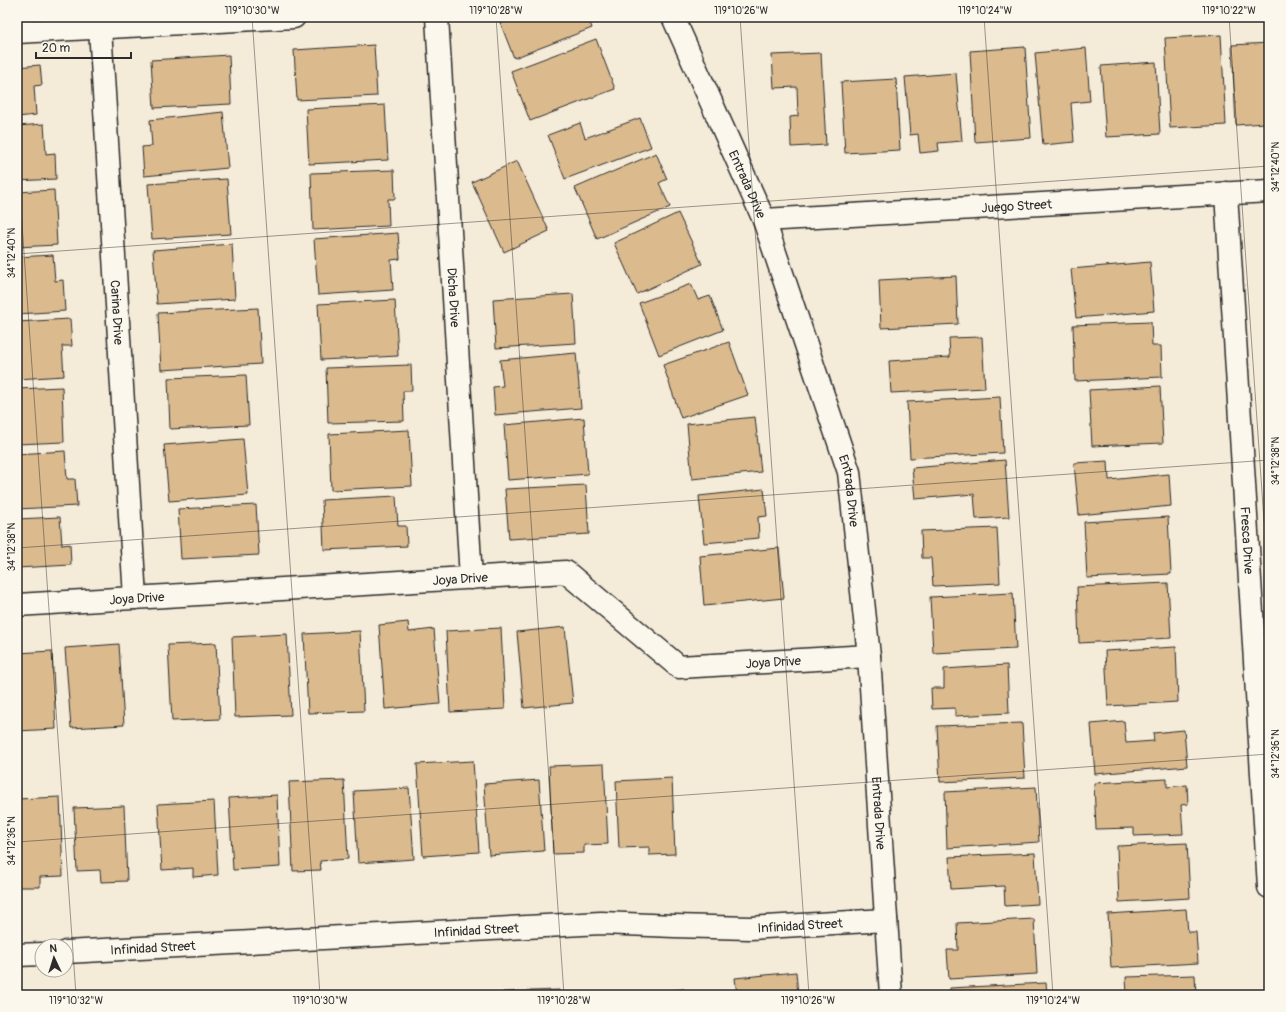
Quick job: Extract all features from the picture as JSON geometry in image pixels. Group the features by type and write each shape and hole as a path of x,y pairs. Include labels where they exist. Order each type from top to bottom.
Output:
{"street":[{"path":"17,32 294,17"},
{"name":"Dicha Drive","path":"437,17 471,578"},
{"name":"Entrada Drive","path":"673,17 764,220 848,472 869,656 891,995"},
{"name":"Carina Drive","path":"100,28 134,598"},
{"name":"Juego Street","path":"764,220 1269,190"},
{"name":"Fresca Drive","path":"1226,193 1269,887"},
{"name":"Joya Drive","path":"17,605 566,572 679,667 869,656"},
{"name":"Infinidad Street","path":"74,952 601,923 750,928 886,920"},
{"path":"17,955 34,954"}],"building":[{"path":"498,17 588,17 592,28 514,58"},
{"path":"1221,35 1226,125 1170,128 1165,38"},
{"path":"596,39 615,89 530,121 511,71"},
{"path":"1269,43 1269,131 1266,132 1265,123 1236,125 1232,45"},
{"path":"374,45 377,96 297,100 294,50"},
{"path":"1025,47 1031,138 975,142 970,51"},
{"path":"1086,48 1090,101 1071,103 1074,142 1043,145 1035,53"},
{"path":"821,53 826,145 791,147 790,117 798,116 797,87 774,88 772,55"},
{"path":"229,55 231,104 154,108 151,60"},
{"path":"1156,62 1160,134 1106,137 1101,66"},
{"path":"40,65 42,85 34,86 36,115 17,117 17,67"},
{"path":"956,73 962,141 938,143 939,151 920,153 918,134 910,135 905,77"},
{"path":"896,79 900,150 845,153 841,82"},
{"path":"385,105 388,160 309,164 306,109"},
{"path":"223,112 228,168 144,176 142,147 152,146 150,120"},
{"path":"640,118 651,147 565,179 548,135 580,123 585,138"},
{"path":"44,124 46,154 55,153 56,179 17,181 17,126"},
{"path":"656,153 667,179 659,183 670,207 597,239 575,188"},
{"path":"517,161 549,231 504,252 472,182"},
{"path":"394,170 395,199 388,199 389,226 313,230 311,173"},
{"path":"227,179 231,234 152,239 148,184"},
{"path":"54,190 57,245 17,247 17,192"},
{"path":"678,213 702,264 637,294 614,243"},
{"path":"398,233 400,259 391,260 393,290 318,295 314,239"},
{"path":"232,244 235,299 157,304 153,250"},
{"path":"53,255 55,281 63,280 65,311 17,314 17,257"},
{"path":"1150,262 1154,311 1076,318 1071,269"},
{"path":"956,276 958,324 881,328 879,280"},
{"path":"691,284 698,300 710,296 723,330 659,355 639,303"},
{"path":"573,294 576,343 496,348 493,299"},
{"path":"395,300 398,356 321,360 318,304"},
{"path":"258,308 261,364 161,370 158,313"},
{"path":"70,319 72,346 62,346 64,376 17,379 17,322"},
{"path":"1151,322 1152,346 1161,346 1162,377 1075,381 1073,325"},
{"path":"982,337 985,388 891,393 889,361 950,357 949,338"},
{"path":"729,342 748,395 681,418 663,365"},
{"path":"576,353 581,408 495,415 493,387 503,386 500,360"},
{"path":"411,365 412,391 403,391 404,421 328,423 326,368"},
{"path":"246,375 249,425 170,429 168,378"},
{"path":"1160,386 1163,443 1092,446 1089,390"},
{"path":"62,387 64,442 17,444 17,389"},
{"path":"1000,397 1003,453 910,458 907,402"},
{"path":"755,417 761,472 692,479 687,424"},
{"path":"584,418 588,474 508,480 504,425"},
{"path":"409,430 412,486 331,490 329,434"},
{"path":"243,439 248,495 169,501 164,445"},
{"path":"65,451 67,479 75,479 77,506 17,509 17,454"},
{"path":"1005,460 1009,517 976,519 974,494 915,499 912,468"},
{"path":"1108,461 1109,480 1169,474 1171,506 1079,515 1074,463"},
{"path":"586,485 589,534 509,539 505,489"},
{"path":"764,489 767,516 758,517 759,538 704,543 699,496"},
{"path":"396,496 398,526 406,526 407,546 324,550 322,500"},
{"path":"256,505 259,555 181,559 178,509"},
{"path":"60,517 62,545 70,544 71,565 17,568 17,519"},
{"path":"1168,517 1171,574 1087,578 1084,522"},
{"path":"997,528 1000,583 933,586 931,558 922,558 921,531"},
{"path":"779,548 784,598 704,606 700,556"},
{"path":"1168,583 1171,638 1079,643 1077,587"},
{"path":"1013,593 1016,649 933,653 930,597"},
{"path":"408,622 409,632 434,629 440,704 385,709 379,625"},
{"path":"565,627 573,703 524,708 517,632"},
{"path":"501,628 505,709 450,712 446,631"},
{"path":"360,631 364,711 308,713 304,634"},
{"path":"287,634 291,715 235,717 232,637"},
{"path":"216,643 220,719 172,721 168,645"},
{"path":"119,644 124,725 71,728 65,648"},
{"path":"1176,647 1178,702 1108,706 1105,651"},
{"path":"52,651 56,729 17,731 17,653"},
{"path":"1007,665 1009,713 955,716 955,708 932,709 931,688 944,688 944,669"},
{"path":"1124,721 1126,743 1154,741 1153,733 1184,730 1187,766 1095,774 1091,724"},
{"path":"1022,723 1025,778 940,782 937,726"},
{"path":"473,761 479,852 423,856 417,764"},
{"path":"604,764 608,844 584,845 584,853 553,854 549,766"},
{"path":"672,778 675,854 649,855 649,847 619,848 616,781"},
{"path":"1167,779 1167,787 1187,785 1188,804 1181,805 1183,834 1134,836 1134,828 1096,829 1094,783"},
{"path":"344,780 348,859 320,861 321,870 293,871 289,782"},
{"path":"539,780 544,851 489,855 484,784"},
{"path":"1036,787 1039,842 947,848 945,792"},
{"path":"409,788 414,859 358,863 354,791"},
{"path":"277,795 280,867 233,870 229,798"},
{"path":"60,797 63,876 40,877 40,887 17,887 17,799"},
{"path":"214,801 218,875 193,877 193,868 162,870 158,804"},
{"path":"124,806 127,881 101,882 100,870 77,871 74,808"},
{"path":"1187,843 1190,898 1119,902 1117,846"},
{"path":"1035,853 1038,904 1005,906 1004,886 951,889 949,857"},
{"path":"1186,909 1188,932 1196,932 1198,963 1111,968 1108,914"},
{"path":"1034,919 1037,974 949,979 947,950 958,950 957,923"},
{"path":"796,972 798,995 737,995 735,978"},
{"path":"1195,975 1196,995 1127,995 1126,977"},
{"path":"1046,983 1047,995 950,995 950,988"},
{"path":"684,989 685,995 660,995 660,991"},
{"path":"559,990 559,995 503,995 503,992"},
{"path":"428,992 428,995 395,995 395,994"}]}
